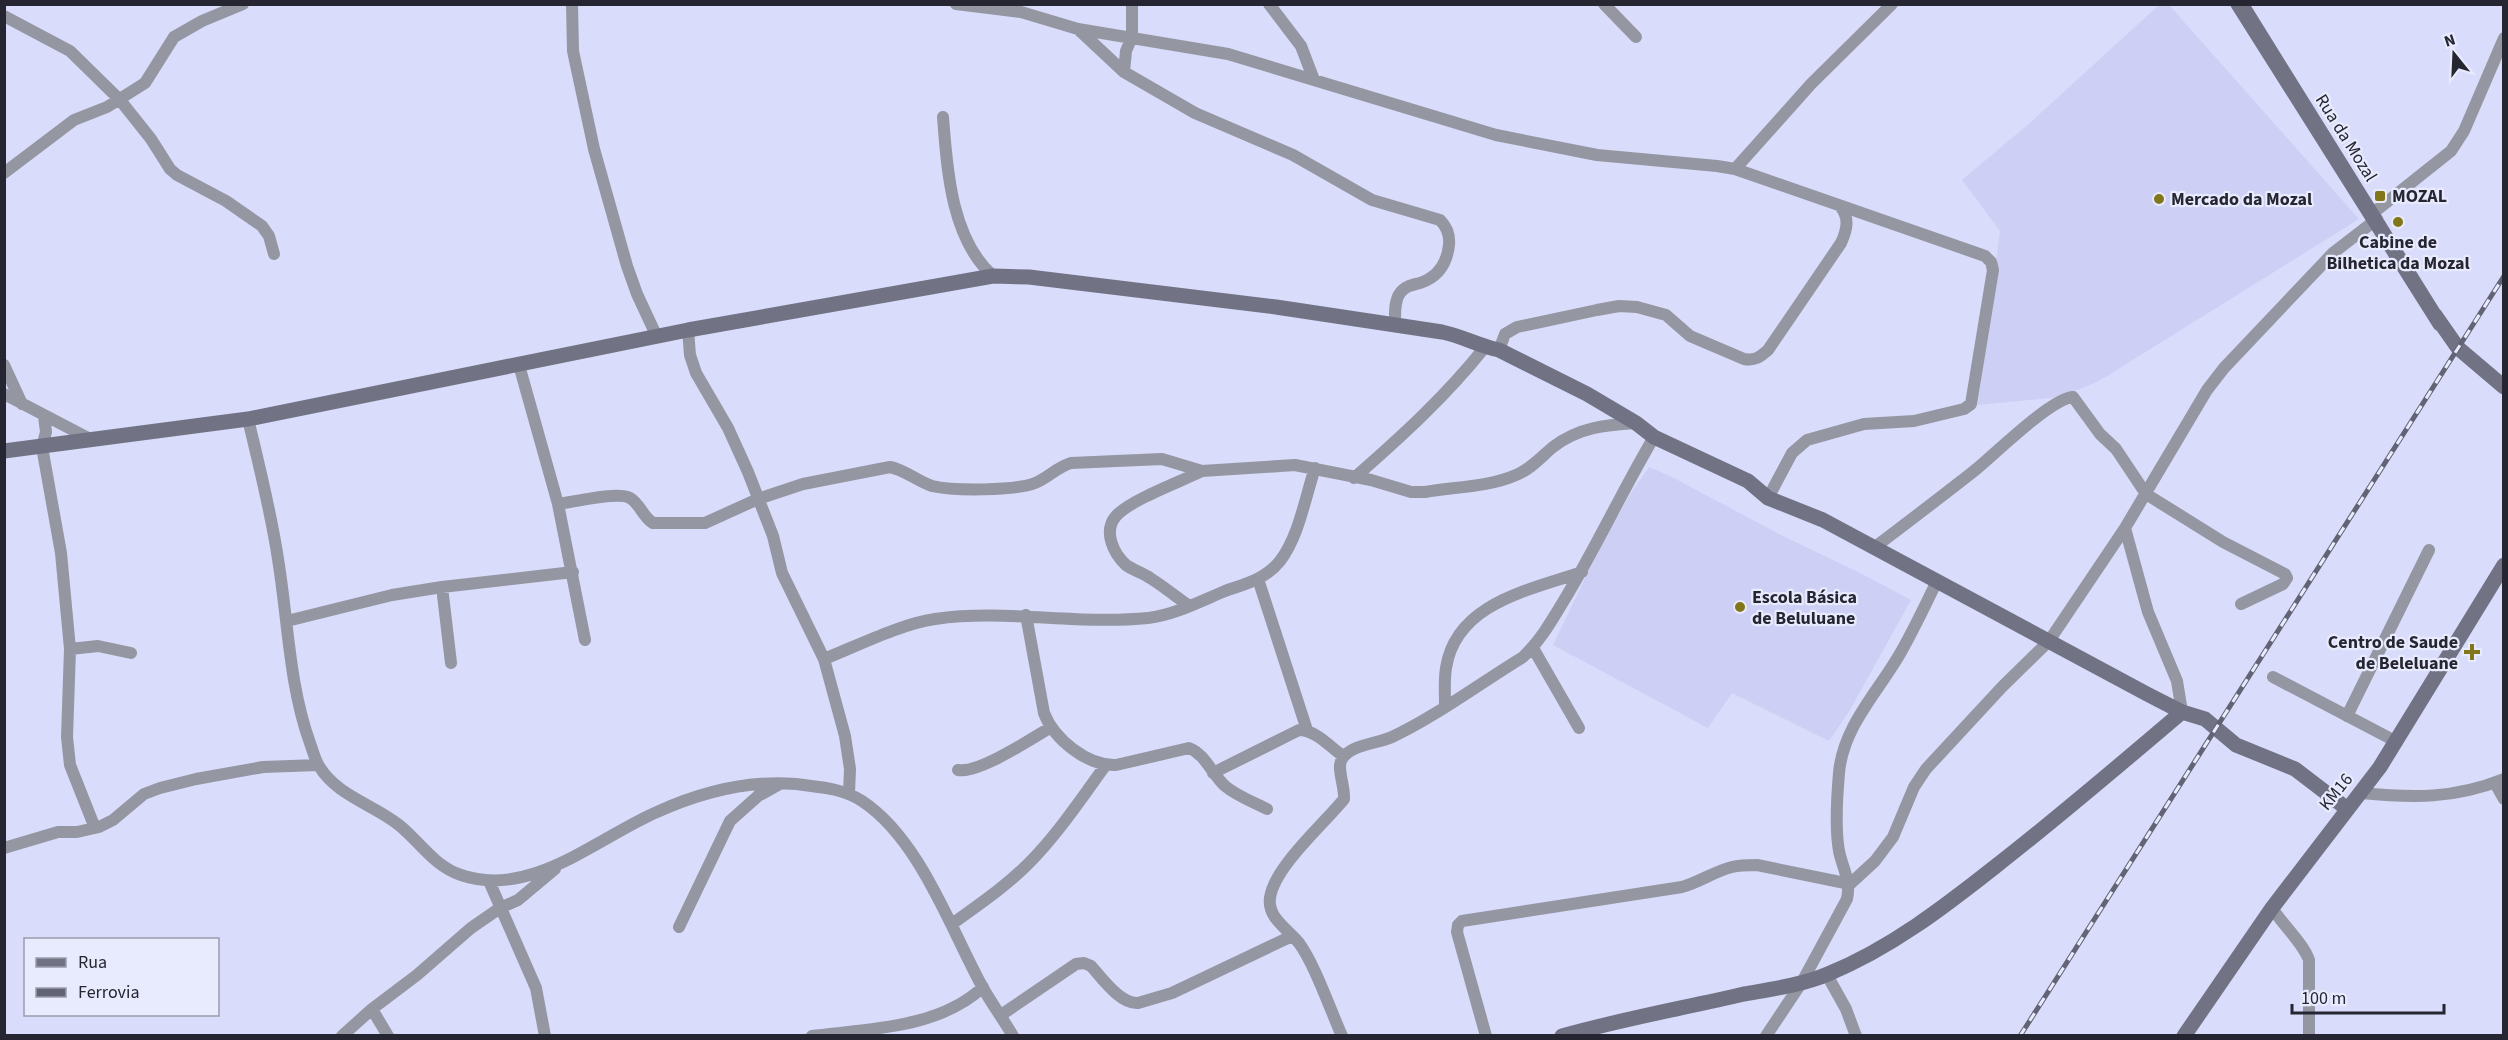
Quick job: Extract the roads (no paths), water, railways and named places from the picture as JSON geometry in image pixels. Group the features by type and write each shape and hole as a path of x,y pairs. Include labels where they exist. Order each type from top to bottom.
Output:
{"street":[{"path":"4,173 74,120 120,100 145,83 174,37 202,21 243,4"},
{"path":"572,4 573,51 596,159 627,266 657,337"},
{"path":"956,4 1021,12 1078,29 1228,54 1496,135 1597,155 1735,169 1985,256 1991,262 1992,280 1971,404 1964,409 1914,421 1864,424 1807,440 1792,453 1768,498"},
{"path":"1124,72 1126,51 1132,37 1132,4"},
{"path":"1269,4 1301,46 1314,80"},
{"path":"1604,4 1636,37"},
{"path":"1735,169 1811,84 1892,4"},
{"name":"Rua da Mozal","path":"2240,4 2375,216 2440,324"},
{"name":"Rua da Mozal","path":"2240,4 2440,324 2458,348 2504,387"},
{"path":"4,16 70,51 120,100 151,139 170,169 262,225 269,236 274,254"},
{"path":"1078,29 1124,72 1195,114 1293,155 1372,200 1440,220 1447,227 1448,259 1435,275 1423,282 1406,286 1399,293 1396,300 1395,325"},
{"path":"1766,1035 1802,982 1842,913 1850,884 1875,861 1893,837 1914,787 1926,769 2002,687 2049,641 2125,528 2207,390 2224,368 2333,253 2451,151 2464,131 2504,38"},
{"path":"943,117 957,211 974,254 993,276"},
{"path":"1354,478 1421,418 1505,334 1517,327 1608,308 1637,307 1666,315 1690,336 1744,359 1752,361 1759,358 1768,350 1841,243 1847,226 1843,209 1840,206"},
{"path":"4,451 248,419 688,330 993,276 1029,278 1252,304 1395,325 1460,336 1587,394 1636,423 1654,437 1748,481 1768,498 1823,520 1936,583 2182,712 2205,719 2236,745 2306,774 2346,808"},
{"path":"688,330 690,355 696,373 728,428 748,472 772,536 782,573 824,659 845,736 850,769 849,794"},
{"path":"4,365 22,404"},
{"path":"519,365 558,504 585,640"},
{"path":"4,394 92,440"},
{"path":"1875,547 1972,472 2037,416 2067,398 2073,397 2100,434 2116,449 2146,494 2223,542 2285,574 2287,578 2283,584 2241,604"},
{"path":"44,416 46,432 42,447 61,553 70,649 67,737 70,765 86,811 95,828"},
{"path":"248,419 272,525 297,703 318,765 333,784 396,823 447,869 463,876 489,881 517,880 565,861 657,812 698,796 738,785 758,790 779,784 827,787 849,794 876,812 894,831 927,878 983,987 1013,1035"},
{"path":"1188,605 1152,579 1128,566 1115,550 1109,530 1116,516 1133,504 1202,471 1279,464 1315,468 1381,482 1411,492 1425,492 1516,476 1573,434 1597,426 1636,423"},
{"path":"1342,1035 1306,956 1271,909 1270,898 1277,879 1344,799 1345,787 1340,771 1343,756 1351,750 1400,733 1523,657 1533,648 1582,572 1624,488 1654,437"},
{"path":"558,504 622,495 635,503 647,520 659,524 705,523 758,499 804,484 890,467 898,468 933,486 950,489 1000,489 1031,485 1062,465 1071,463 1162,459 1202,471"},
{"path":"824,659 916,623 934,619 1026,615 1115,619 1150,617 1258,579 1279,562 1288,548 1315,468"},
{"path":"2125,528 2148,612 2177,681 2182,712"},
{"path":"2347,716 2429,550"},
{"name":"KM16","path":"2184,1035 2272,908 2346,808 2361,793 2397,742 2504,565"},
{"path":"287,621 392,595 573,572"},
{"path":"1445,705 1446,668 1454,645 1462,632 1480,613 1505,598 1582,572"},
{"path":"1258,579 1307,730"},
{"path":"1850,884 1839,849 1839,771 1846,741 1900,653 1936,583"},
{"path":"442,587 451,663"},
{"path":"1026,615 1044,713 1050,728 1093,762 1105,765 1116,765 1189,748 1198,752 1213,773 1230,790 1267,810"},
{"path":"70,649 98,646 131,653"},
{"path":"1533,648 1579,728"},
{"path":"2273,677 2397,742"},
{"path":"1562,1035 1802,982 1827,975 1872,952 1921,924 2062,815 2182,712"},
{"path":"958,770 965,771 992,761 1050,728"},
{"path":"1213,773 1299,730 1307,730 1343,756"},
{"path":"4,848 58,832 77,832 95,828 113,820 144,794 160,788 263,767 318,765"},
{"path":"952,924 1029,863 1075,807 1105,765"},
{"path":"2361,793 2402,797 2437,797 2481,788 2499,781 2504,799"},
{"path":"680,927 730,821 758,790"},
{"path":"342,1035 471,928 500,908 518,900 565,861"},
{"path":"1486,1035 1457,932 1458,925 1462,921 1682,887 1699,883 1723,870 1743,866 1757,865 1850,884"},
{"path":"489,881 536,988 545,1035"},
{"path":"2272,908 2285,928 2305,950 2309,960 2309,1035"},
{"path":"1001,1015 1076,964 1084,963 1090,966 1125,999 1138,1003 1172,993 1292,936"},
{"path":"1827,975 1846,1009 1856,1035"},
{"path":"813,1035 924,1020 955,1009 983,987"},
{"path":"372,1009 388,1035"}],"railway":[{"path":"2020,1036 2504,276"}],"place":[{"name":"MOZAL","path":"2380,196"},
{"name":"Mercado da Mozal","path":"2159,199"},
{"name":"Cabine de Bilhetica da Mozal","path":"2398,222"},
{"name":"Escola Básica de Beluluane","path":"1740,607"},
{"name":"Centro de Saude de Beleluane","path":"2472,652"}]}
